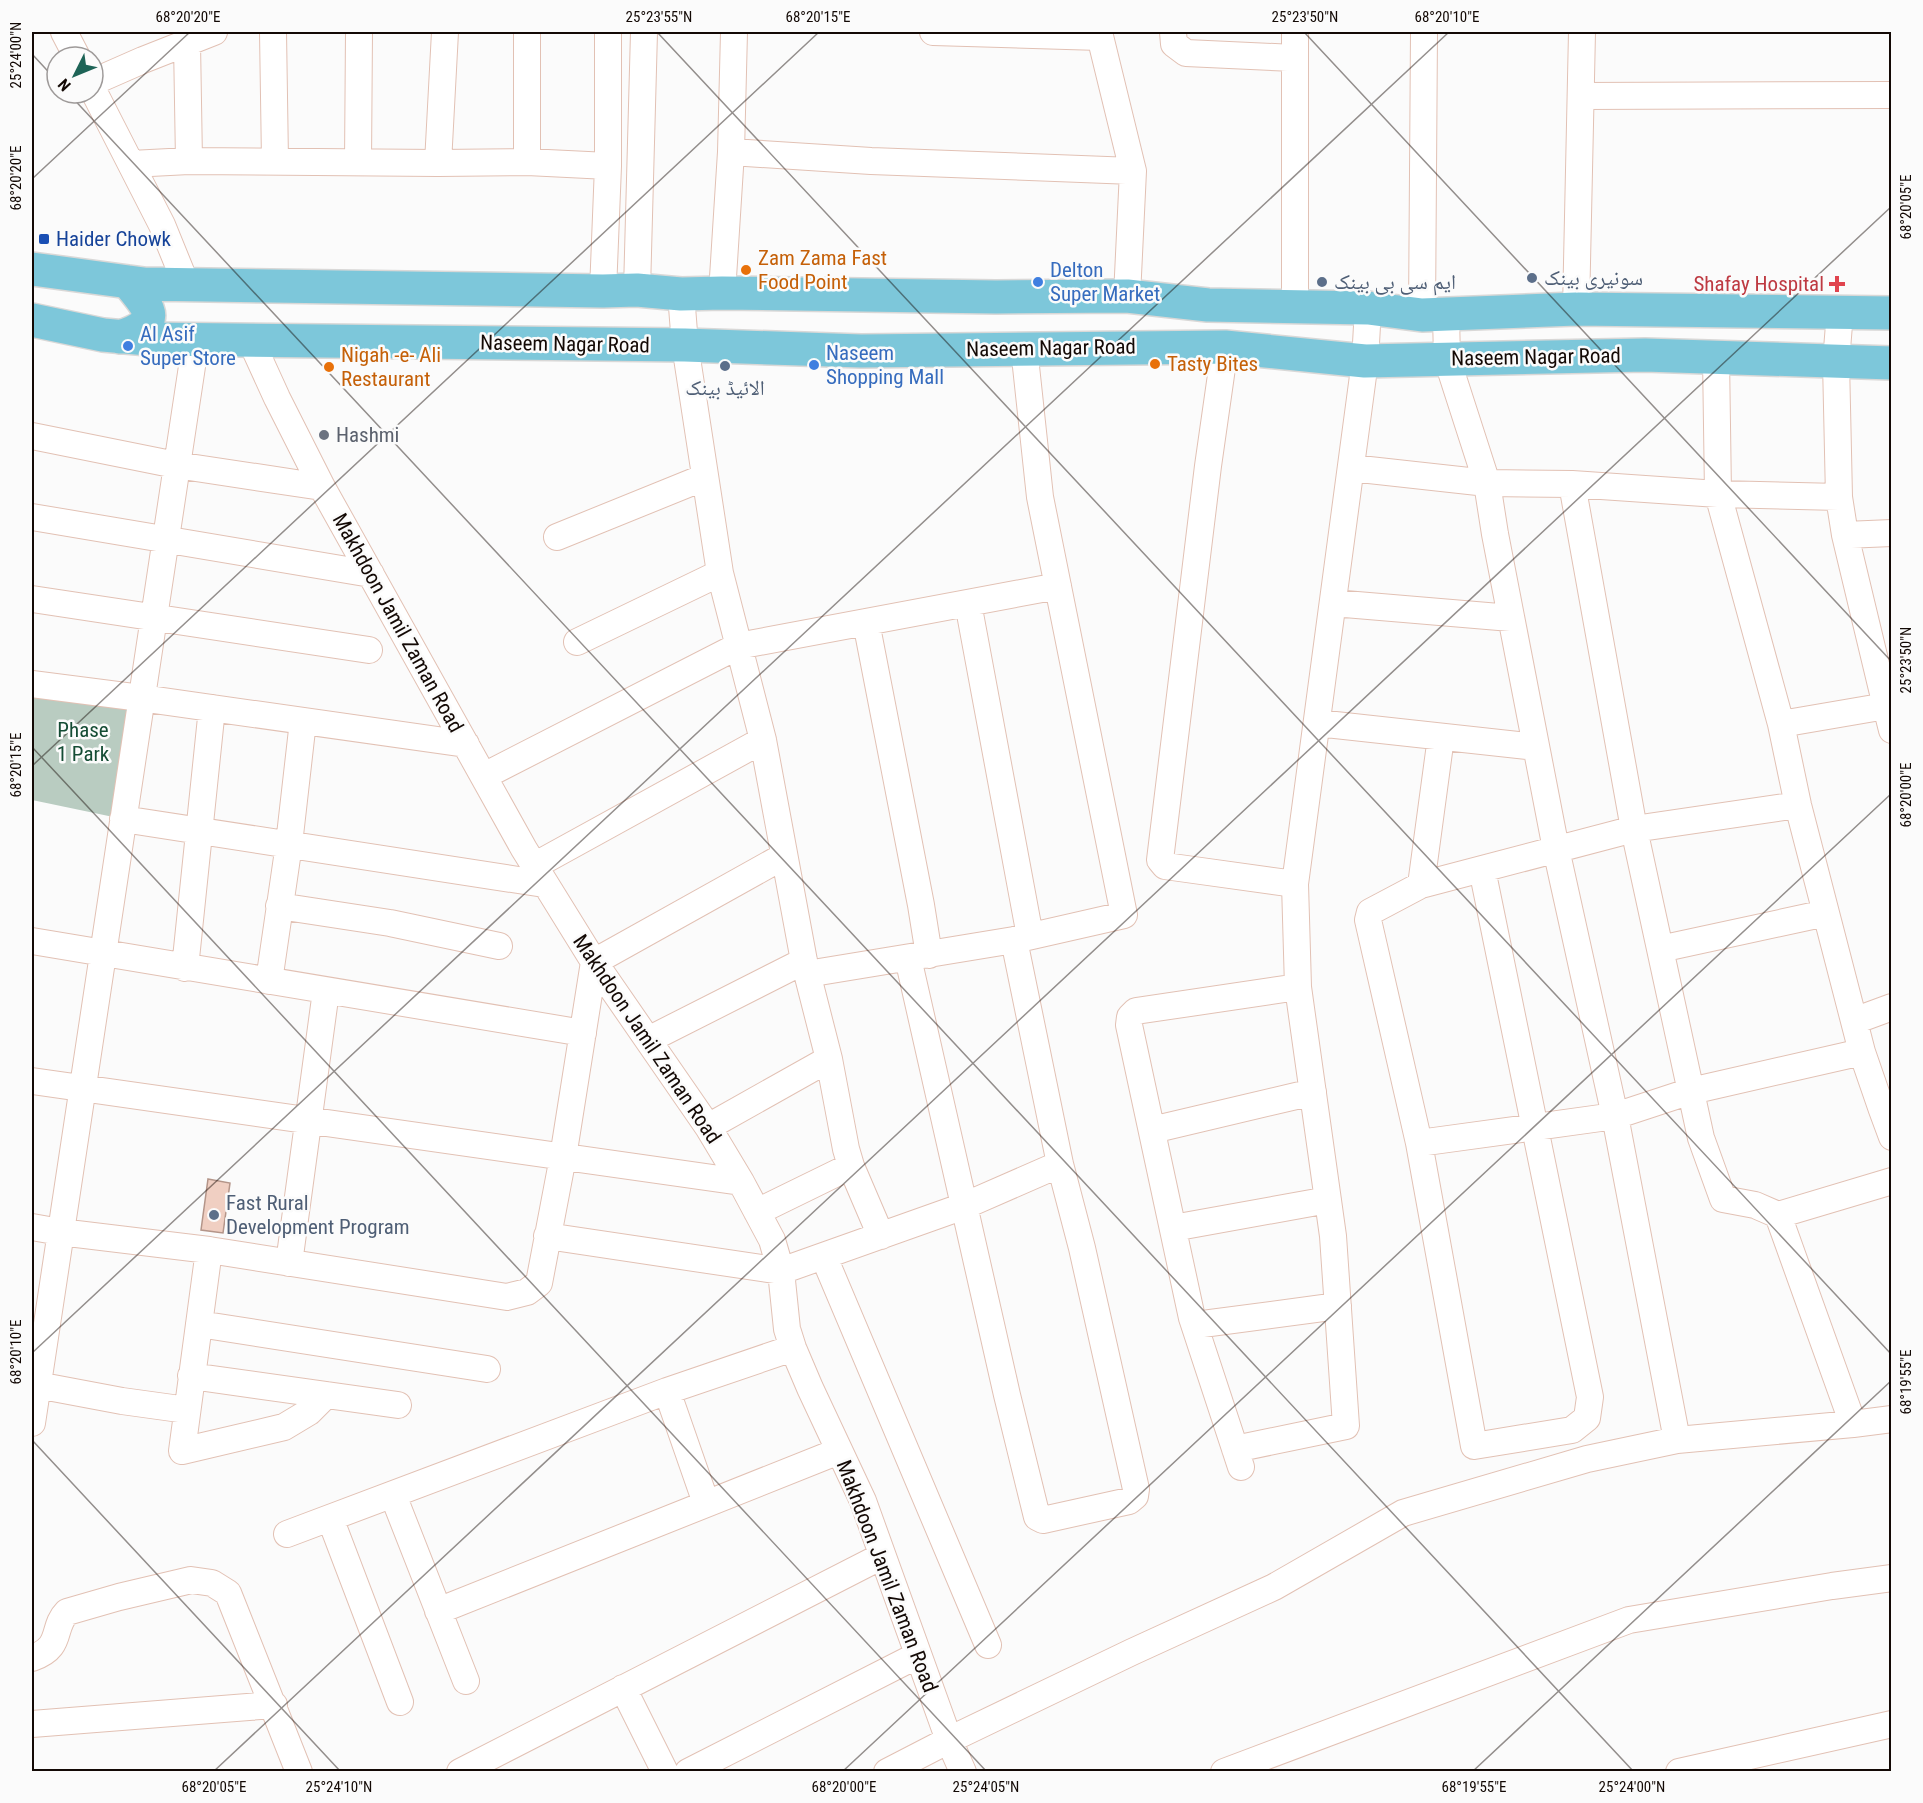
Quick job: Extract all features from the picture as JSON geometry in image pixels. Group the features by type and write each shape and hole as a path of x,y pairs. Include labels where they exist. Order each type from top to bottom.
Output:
{"main road":[{"name":"Naseem Nagar Road","path":"32,269 144,284 638,290 681,294 722,292 996,297 1126,296 1208,305 1368,308 1434,315 1576,309 1892,313"},
{"path":"120,337 138,332 148,322 149,316 149,310 144,301 128,282"},
{"name":"Naseem Nagar Road","path":"32,320 103,335 196,340 685,345 861,351 1225,347 1365,362 1448,358 1645,355 1892,363"}],"street":[{"path":"105,77 214,32"},
{"path":"273,32 275,161"},
{"path":"357,162 359,32"},
{"path":"438,164 445,32"},
{"path":"527,32 527,162"},
{"path":"603,291 608,166 608,32"},
{"path":"638,290 644,32"},
{"path":"722,292 731,152 734,32"},
{"path":"933,32 1099,34 1133,171 1126,296"},
{"path":"1173,32 1174,44 1186,53 1294,58"},
{"path":"1295,32 1295,306"},
{"path":"1424,32 1434,315 1486,483 1556,849 1615,1116 1677,1440"},
{"path":"1576,309 1582,32"},
{"path":"187,43 189,161"},
{"path":"1581,96 1892,95"},
{"path":"101,105 162,225 186,284"},
{"path":"731,152 1133,171"},
{"path":"131,164 189,161 438,164 527,162 608,166"},
{"path":"681,294 685,345 720,573 763,740 806,968 829,1059 851,1166 881,1236"},
{"path":"1299,987 1136,1011 1130,1017 1129,1025 1195,1325 1238,1458 1346,1426 1333,1236 1299,987 1295,884 1365,362 1368,308"},
{"path":"1781,724 1889,718 1881,646 1845,535 1839,497 1836,362 1840,312"},
{"path":"32,1416 38,1385 38,1334 60,1232 196,340"},
{"name":"Makhdoon Jamil Zaman Road","path":"251,341 322,487 539,875 594,962 708,1126 772,1240 781,1271 787,1329 793,1348 863,1501 949,1740 963,1772"},
{"path":"1225,347 1205,489 1160,860 1165,866 1295,884"},
{"path":"648,1040 806,968 918,957 1022,938 1124,915 1040,497 1024,348"},
{"path":"1716,357 1718,494 1781,724 1798,805 1862,1052 1887,1108 1892,1137"},
{"path":"32,436 176,465 322,487"},
{"path":"1351,468 1486,483 1572,484 1718,494 1839,497"},
{"path":"557,537 705,477"},
{"path":"1572,484 1634,829 1701,1138 1723,1199 1755,1205 1778,1215 1892,1181"},
{"path":"32,517 371,574"},
{"path":"1845,535 1892,533"},
{"path":"577,642 720,573"},
{"path":"484,776 738,645 1058,586"},
{"path":"32,599 369,650"},
{"path":"866,622 921,905 918,957 964,1206 1007,1395 1038,1517 1043,1520 1129,1501 1135,1496 1136,1490 1082,1248 1060,1164 969,603"},
{"path":"1333,603 1511,618"},
{"path":"32,684 466,744"},
{"path":"185,968 198,830 213,708"},
{"path":"269,981 289,844 303,721"},
{"path":"1317,723 1536,747"},
{"path":"1421,885 1441,737"},
{"path":"123,819 289,844 539,875 763,740"},
{"path":"1482,869 1590,1397 1587,1418 1572,1430 1474,1446 1419,1143 1368,920 1370,912 1421,885 1634,829 1798,805"},
{"path":"32,1227 208,1250 507,1297 527,1292 539,1283 563,1157 594,962 784,856"},
{"path":"279,906 390,923 499,946"},
{"path":"1660,949 1826,913"},
{"path":"32,941 583,1033"},
{"path":"289,1263 326,991"},
{"path":"1854,1021 1892,1007"},
{"path":"1419,1143 1615,1116 1691,1091 1862,1052"},
{"path":"708,1126 829,1059"},
{"path":"32,1081 741,1182"},
{"path":"1152,1130 1313,1092"},
{"path":"547,1236 781,1271 964,1206 1060,1164"},
{"path":"757,1212 851,1166"},
{"path":"1173,1228 1328,1200"},
{"path":"1778,1215 1853,1424"},
{"path":"208,1250 181,1449 184,1452 284,1427 309,1412 326,1395"},
{"path":"824,1257 988,1645"},
{"path":"1195,1325 1338,1306"},
{"path":"199,1324 487,1369"},
{"path":"287,1534 667,1391 793,1348"},
{"path":"191,1376 398,1405"},
{"path":"38,1385 122,1401 187,1410"},
{"path":"667,1391 706,1503"},
{"path":"887,1772 930,1762 949,1740 1274,1587 1402,1513 1587,1459 1677,1440 1892,1419"},
{"path":"438,1611 839,1450"},
{"path":"393,1495 466,1681"},
{"path":"330,1518 400,1702"},
{"path":"460,1772 882,1556"},
{"path":"1224,1772 1629,1620 1892,1578"},
{"path":"32,1658 50,1647 57,1636 63,1616 67,1612 191,1580 212,1583 228,1593 299,1772"},
{"path":"688,1772 918,1655"},
{"path":"623,1688 666,1772"},
{"path":"32,1724 274,1705"},
{"path":"1679,1772 1892,1724"}],"green space":[{"name":"Phase 1 Park","path":"32,684 141,698 123,819 32,800"}],"building":[{"path":"208,1179 230,1183 223,1233 201,1230"}],"place":[{"name":"Haider Chowk","path":"44,239"},
{"name":"Zam Zama Fast Food Point","path":"746,270"},
{"name":"سونیری بینک","path":"1532,278"},
{"name":"Delton Super Market","path":"1038,282"},
{"name":"ایم سی بی بینک","path":"1322,282"},
{"name":"Shafay Hospital","path":"1837,284"},
{"name":"Al Asif Super Store","path":"128,346"},
{"name":"Tasty Bites","path":"1155,364"},
{"name":"Naseem Shopping Mall","path":"814,365"},
{"name":"الائیڈ بینک","path":"725,366"},
{"name":"Nigah -e- Ali Restaurant","path":"329,367"},
{"name":"Hashmi","path":"324,435"},
{"name":"Fast Rural Development Program","path":"214,1215"}]}
